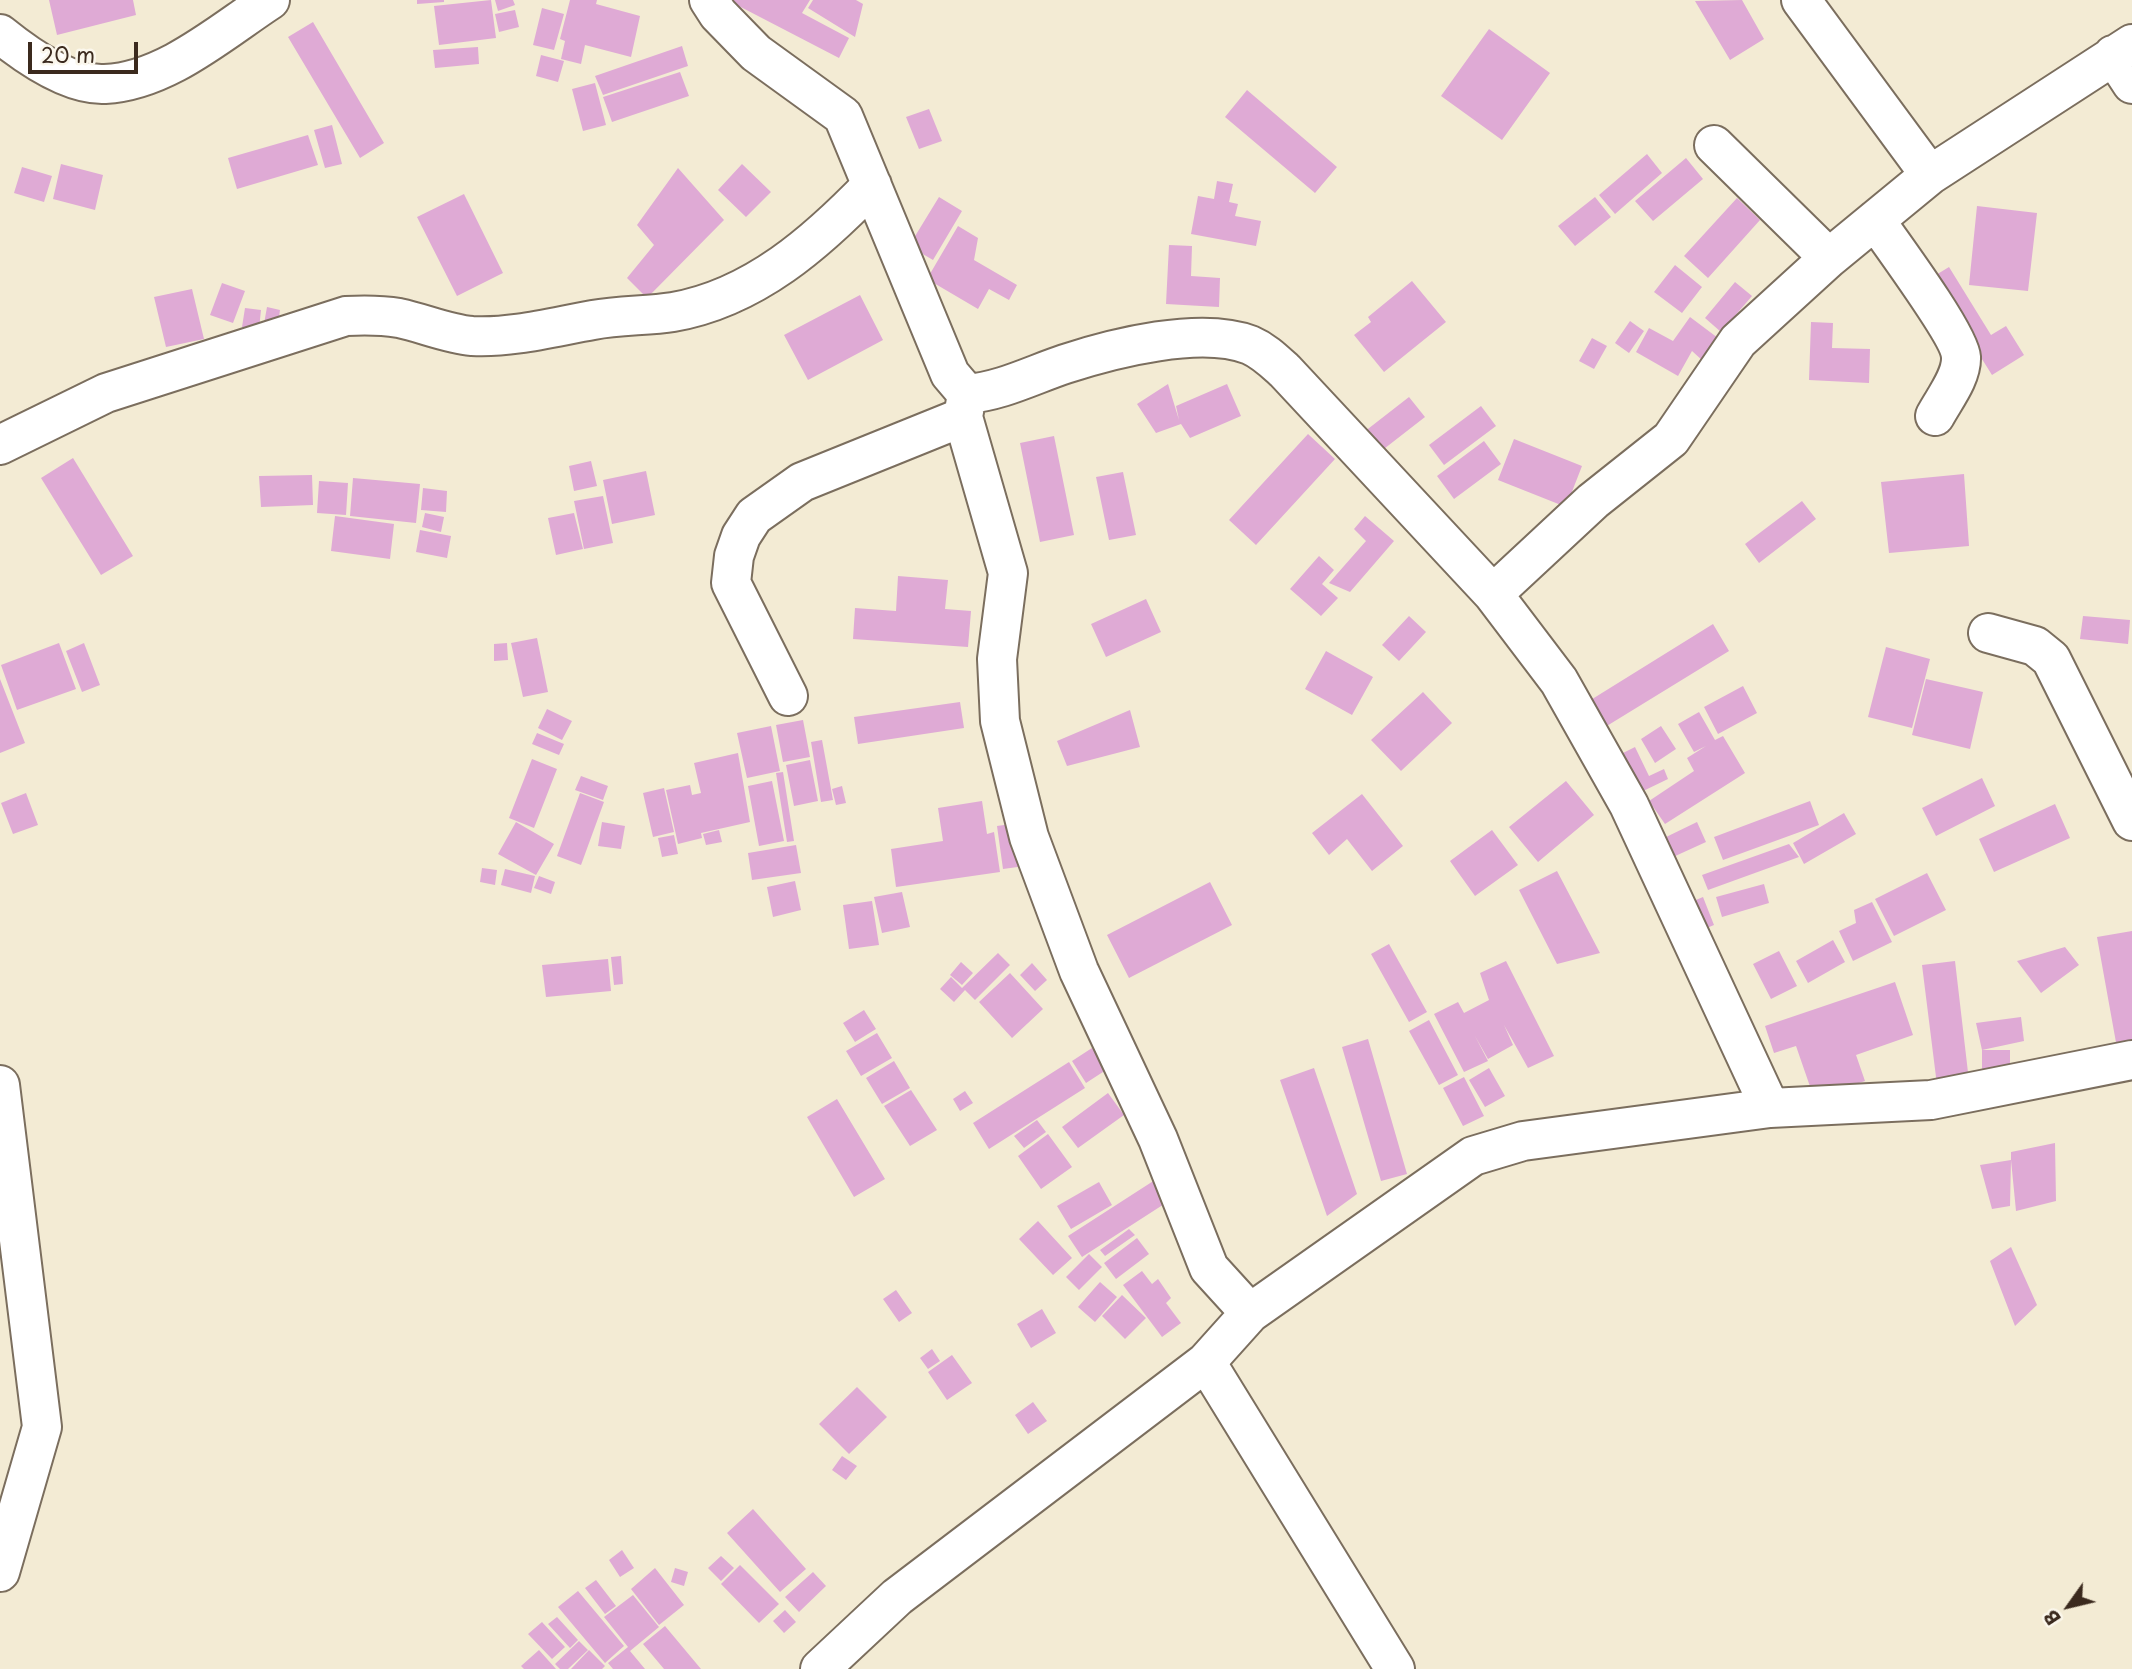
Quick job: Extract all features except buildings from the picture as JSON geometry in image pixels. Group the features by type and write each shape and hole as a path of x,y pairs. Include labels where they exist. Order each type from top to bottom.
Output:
{"street":[{"path":"0,34 36,62 103,85 147,76 178,60 270,0"},
{"path":"709,0 718,14 756,53 843,116 965,405 1008,573 997,659 1000,721 1030,837 1079,971 1158,1139 1209,1268 1250,1313"},
{"path":"1801,0 1930,174"},
{"path":"1493,594 1592,501 1671,439 1738,341 1829,258 1930,174 2126,61"},
{"path":"1714,145 1829,258"},
{"path":"0,445 106,393 346,316 374,315 468,335 501,336 628,314 672,312 714,301 759,279 804,249 826,232 872,184"},
{"path":"1875,220 1937,310 1961,355 1959,371 1935,416"},
{"path":"788,696 731,583 734,556 741,536 754,516 802,482 990,392 1066,363 1172,341 1209,337 1248,344 1260,350 1285,371 1493,594 1559,681 1601,751 1770,1108"},
{"path":"1989,633 2035,646 2051,659 2132,821"},
{"path":"820,1669 897,1597 1206,1362 1250,1313 1473,1156 1523,1141 1770,1108 1931,1100 2132,1060"},
{"path":"0,1085 42,1427 0,1572"},
{"path":"1206,1362 1395,1669"}]}
